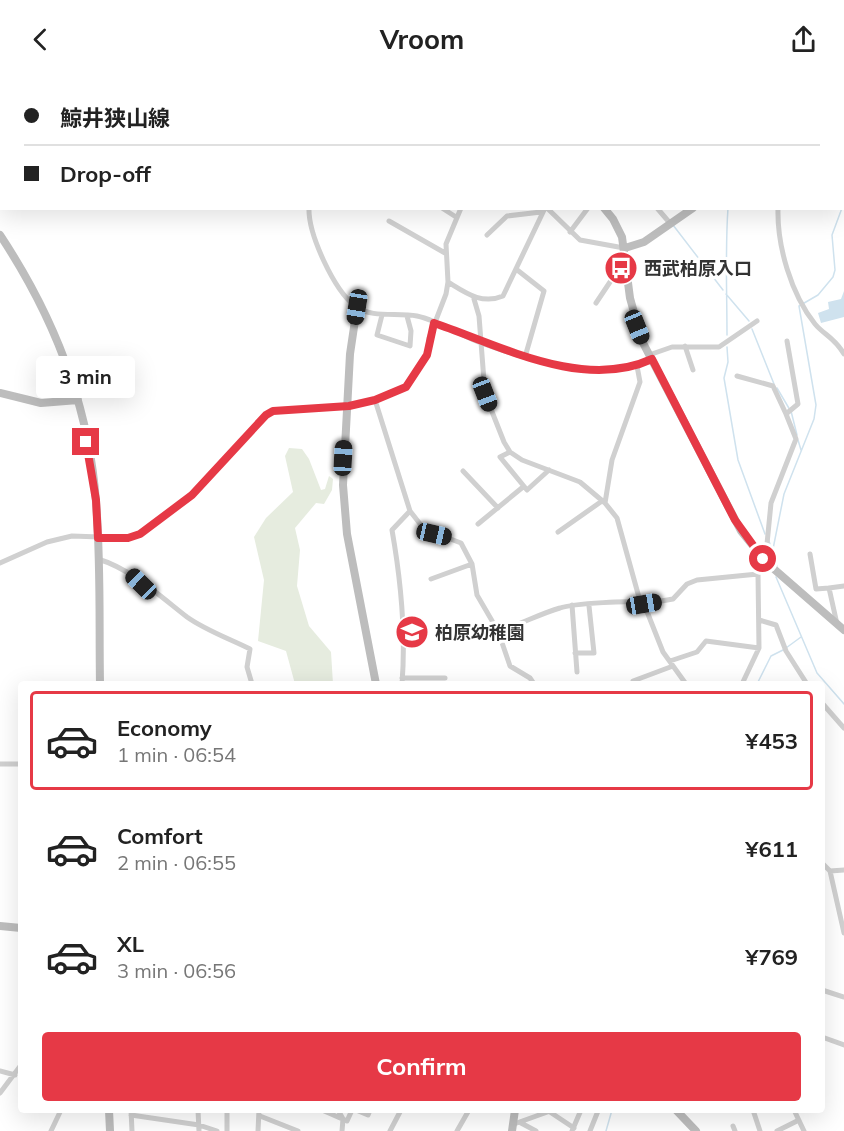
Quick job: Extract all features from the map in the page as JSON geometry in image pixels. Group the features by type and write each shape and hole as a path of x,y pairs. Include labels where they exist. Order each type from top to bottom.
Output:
{"street":[{"path":"310,210 320,250 339,286 357,307 382,315 415,316 482,343 525,357 580,369 625,369 637,366 672,346 719,347 757,321"},
{"path":"445,210 456,217"},
{"path":"0,563 47,542 72,536 128,538 140,534 192,495 266,415 273,411 349,406 375,400 406,387 427,355 434,323 448,282 444,253 460,210"},
{"path":"545,210 585,243 625,248 644,242 669,222 690,210"},
{"path":"487,235 507,216 545,210"},
{"path":"448,282 474,298 503,296 545,210"},
{"path":"570,232 586,210"},
{"path":"605,210 618,227 625,248 627,275 637,327 650,357 738,525 765,561 842,627"},
{"path":"659,210 669,222"},
{"path":"778,210 786,267 814,323 831,336 844,354"},
{"path":"389,221 444,253"},
{"path":"0,235 41,304 57,339 78,400 96,500 100,681"},
{"path":"516,268 544,291 525,357"},
{"path":"596,303 614,276 627,275"},
{"path":"474,298 482,343 485,394 510,453 535,467 580,482 604,502 617,518 642,602 657,640 684,681"},
{"path":"357,307 350,354 349,406 344,454 344,504 375,681"},
{"path":"382,315 377,335 410,346 411,331 407,316"},
{"path":"786,414 798,404 787,341"},
{"path":"685,346 693,370"},
{"path":"558,532 604,502 612,459 640,382 637,366"},
{"path":"737,376 773,386 796,439 771,502 765,561 758,574 759,648 743,681"},
{"path":"0,393 41,403 78,400"},
{"path":"375,400 410,510 424,529 461,543 472,564 477,596 498,631 510,666 532,681"},
{"path":"510,453 500,457 527,490 549,470"},
{"path":"463,471 498,508"},
{"path":"478,524 523,487"},
{"path":"410,510 392,530 405,655 402,681 445,678"},
{"path":"810,554 816,589 844,586"},
{"path":"97,558 129,572 141,584 176,605 189,618 250,649 246,667 251,681"},
{"path":"431,579 472,564"},
{"path":"498,631 572,605 589,606 673,599 687,584 697,580 758,574"},
{"path":"829,588 842,627"},
{"path":"572,605 577,672"},
{"path":"575,653 594,653 589,606"},
{"path":"759,620 776,625 786,651 805,681"},
{"path":"633,681 697,652 706,641 759,648"},
{"path":"825,706 844,728"},
{"path":"0,764 18,764"},
{"path":"825,866 830,871 844,933"},
{"path":"830,871 844,870"},
{"path":"0,926 18,928"},
{"path":"825,991 844,998"},
{"path":"825,1038 844,1045"},
{"path":"0,1094 18,1070"},
{"path":"0,1071 15,1075"},
{"path":"51,1131 60,1113"},
{"path":"109,1113 110,1131"},
{"path":"132,1131 131,1113 217,1131"},
{"path":"198,1113 199,1128"},
{"path":"227,1113 227,1131"},
{"path":"258,1131 260,1113 298,1131"},
{"path":"329,1113 347,1121 352,1113"},
{"path":"339,1113 342,1131"},
{"path":"390,1131 399,1113"},
{"path":"457,1131 467,1113"},
{"path":"515,1126 546,1113"},
{"path":"553,1113 573,1129 580,1113"},
{"path":"590,1131 597,1113"},
{"path":"680,1113 696,1131"},
{"path":"754,1113 760,1131"},
{"path":"795,1113 804,1131"},
{"path":"777,1131 797,1121"},
{"path":"515,1126 536,1131"}],"shaded area":[{"path":"289,448 302,449 309,459 321,490 325,489 329,476 333,479 332,490 324,504 316,503 295,528 300,550 297,586 309,626 331,652 333,681 294,681 286,651 258,641 264,580 254,537 266,518 293,492 285,456"}],"water":[{"path":"844,291 844,317 821,323 818,313 829,309 828,302 841,299"}],"waterway":[{"path":"727,335 728,210"},
{"path":"773,549 784,494 814,419 816,405 799,306 818,295 833,277 835,270 832,235 841,210"},
{"path":"673,225 723,290"},
{"path":"726,294 749,321"},
{"path":"752,329 774,384"},
{"path":"727,347 728,362 724,378 738,460 765,534"},
{"path":"777,388 790,410"},
{"path":"791,411 797,435"},
{"path":"798,440 801,450"},
{"path":"769,541 777,566"},
{"path":"776,577 817,673 824,681"},
{"path":"786,648 801,637"},
{"path":"758,681 771,656 783,650"},
{"path":"825,682 844,704"},
{"path":"606,1131 611,1113"}],"place":[{"name":"西武柏原入口","path":"621,268"},
{"name":"柏原幼稚園","path":"412,632"}],"route":[{"path":"86,442 96,500 98,538 128,538 140,534 192,495 215,473 266,415 273,411 349,406 375,400 406,387 427,355 434,323 482,343 525,357 580,369 625,369 652,359 735,520 749,543 763,559"}]}
